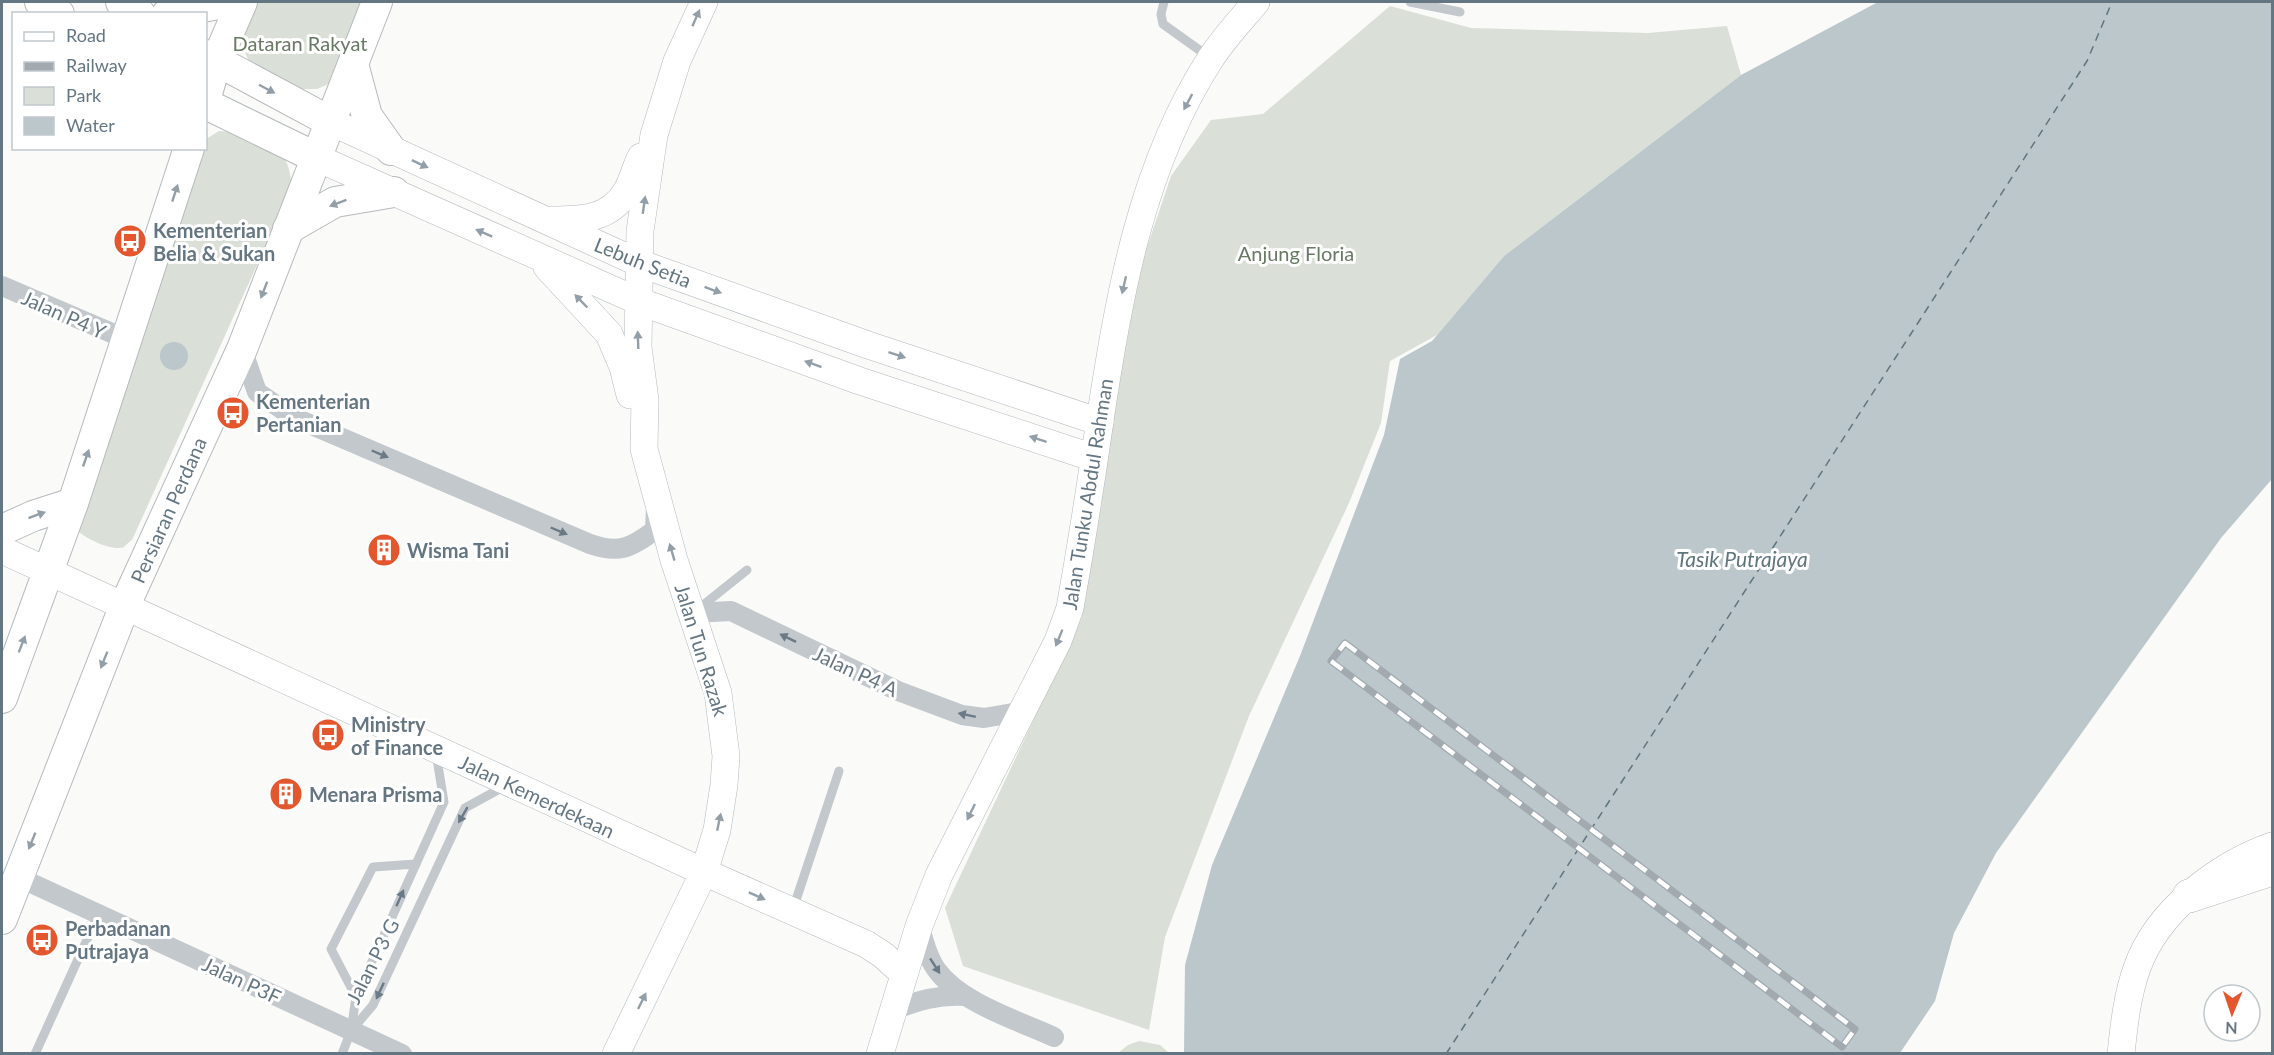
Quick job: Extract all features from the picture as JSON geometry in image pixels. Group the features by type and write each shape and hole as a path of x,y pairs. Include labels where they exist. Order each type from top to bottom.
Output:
{"highway":[{"path":"2189,896 2272,869"}],"main road":[{"path":"40,2 56,12"},
{"path":"121,2 137,12"},
{"path":"177,12 228,2"},
{"path":"207,89 211,59 242,2"},
{"name":"Persiaran Perdana","path":"2,919 125,606 242,348 377,2"},
{"name":"Lebuh Setia","path":"211,59 329,121"},
{"path":"353,64 367,116 392,150"},
{"name":"Lebuh Setia","path":"207,105 315,157"},
{"path":"2,698 73,503 188,150"},
{"path":"288,229 335,202 394,192"},
{"path":"2,530 33,516 73,503"}],"street":[{"path":"544,220 595,218 610,210 626,192 636,166 654,135 677,61 704,2"},
{"name":"Jalan Tunku Abdul Rahman","path":"880,1053 891,1011 919,926 939,876 1024,711 1058,641 1070,608 1112,337 1129,261 1151,186 1176,123 1211,58 1256,2"},
{"name":"Lebuh Setia","path":"329,121 639,263 868,345 1100,422"},
{"name":"Jalan Tun Razak","path":"616,1053 704,872 719,821 726,756 718,693 657,499 644,449 645,400 638,347 640,231 654,135"},
{"name":"Lebuh Setia","path":"315,157 638,302 860,381 1094,458"},
{"path":"537,257 609,334 623,367 644,449"},
{"name":"Jalan P4 Y","path":"2,286 128,340"},
{"path":"242,348 257,392 293,417 590,544 607,550 627,548 642,540 655,530 657,499"},
{"name":"Jalan Kemerdekaan","path":"2,550 48,573 866,944 884,955 904,974"},
{"name":"Jalan P4 A","path":"693,613 731,611 898,691 962,715 984,718 1024,711"},
{"path":"2121,1053 2125,1014 2138,967 2158,930 2189,896 2220,869 2249,854 2272,846"},
{"name":"Jalan P3F","path":"18,877 402,1053"},
{"path":"919,926 937,970 966,996 1054,1037"},
{"path":"891,1011 926,998 945,995 966,996"}],"lane":[{"path":"1164,2 1161,14 1163,24 1211,58"},
{"path":"1412,2 1460,12"},
{"path":"693,613 747,570"},
{"name":"Jalan P3 G","path":"351,1031 356,997 444,802 435,748"},
{"path":"793,911 839,771"},
{"name":"Jalan P3 G","path":"351,1031 374,1005 465,807 510,783"},
{"path":"356,997 331,949 372,867 416,864"},
{"path":"35,1053 99,913"},
{"path":"342,1053 351,1031"}],"green space":[{"name":"Dataran Rakyat","path":"254,2 361,2 331,83 317,89 296,89 248,60 242,43 244,27"},
{"name":"Anjung Floria","path":"1390,6 1471,28 1648,33 1727,26 1741,75 1504,256 1437,335 1390,361 1381,423 1349,503 1249,716 1165,937 1149,1030 963,966 945,908 1082,617 1127,307 1171,176 1211,120 1263,114"},
{"path":"219,131 233,133 266,144 279,152 287,164 292,188 132,540 124,547 113,548 92,540 77,530 198,150 207,150 207,138"},
{"path":"1139,1041 1160,1045 1169,1053 1118,1053 1128,1045"}],"water":[{"name":"Tasik Putrajaya","path":"1878,2 2272,2 2272,479 2221,538 1996,853 1954,933 1935,1001 1900,1053 1184,1053 1185,965 1212,865 1300,656 1384,435 1400,359 1432,341 1504,256 1741,75"},
{"path":"174,342 184,346 188,356 184,366 174,370 164,366 160,356 164,346"}],"ferry route":[{"path":"1446,1054 2087,61 2112,2"}],"railway":[{"path":"1345,643 1855,1029 1842,1047 1331,661 1345,643"}],"place":[{"name":"Kementerian Belia & Sukan","path":"130,241"},
{"name":"Kementerian Pertanian","path":"233,413"},
{"name":"Wisma Tani","path":"384,550"},
{"name":"Ministry of Finance","path":"328,735"},
{"name":"Menara Prisma","path":"286,794"},
{"name":"Perbadanan Putrajaya","path":"42,940"}]}
